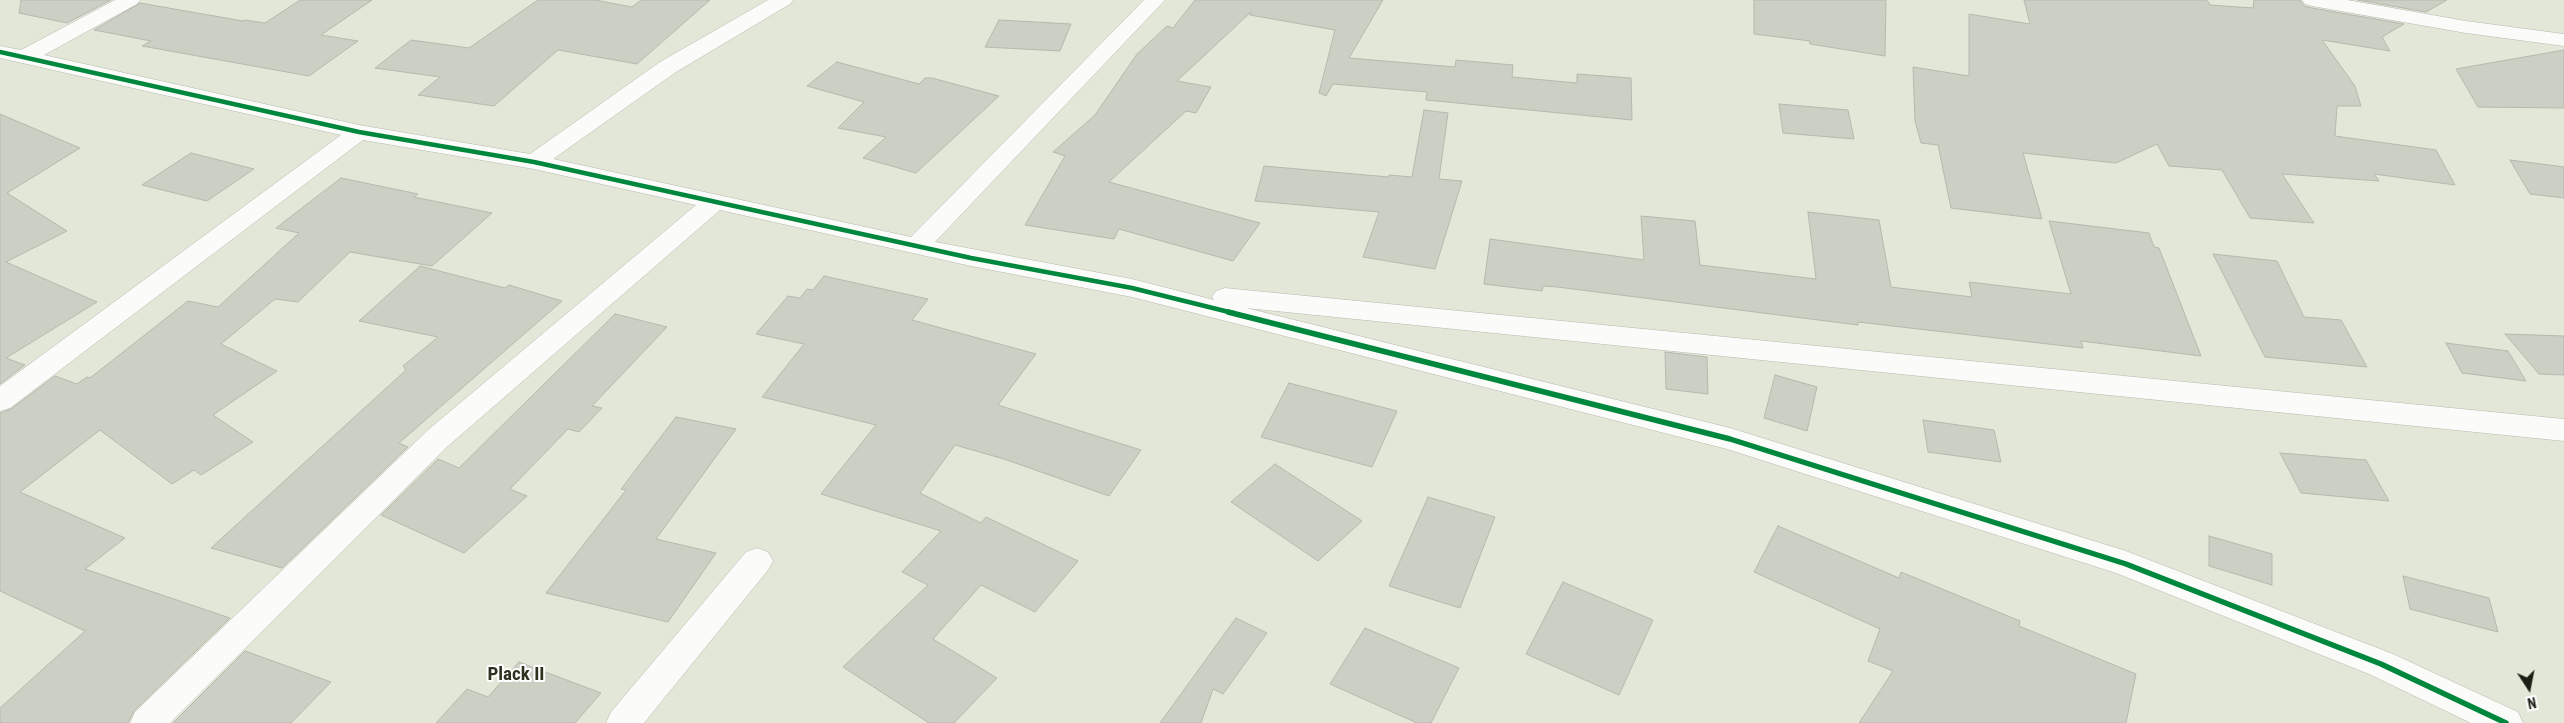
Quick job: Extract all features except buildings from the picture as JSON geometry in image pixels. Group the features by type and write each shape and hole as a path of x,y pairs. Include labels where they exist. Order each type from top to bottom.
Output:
{"street":[{"path":"25,57 130,0"},
{"path":"534,162 668,67 783,0"},
{"path":"917,246 1155,0"},
{"path":"2312,0 2466,27 2564,40"},
{"path":"0,52 359,132 534,162 917,246 1132,288 1730,439 2126,564 2381,664 2506,723"},
{"path":"0,402 187,259 359,132"},
{"path":"148,723 438,438 715,202"},
{"path":"1132,288 2564,430"},
{"path":"623,723 757,561"}],"cycle path":[{"path":"0,52 359,132 534,162 971,258 1132,288 1730,439 2126,564 2381,664 2506,723"}],"district":[{"name":"Plack II","path":"516,675"}]}
